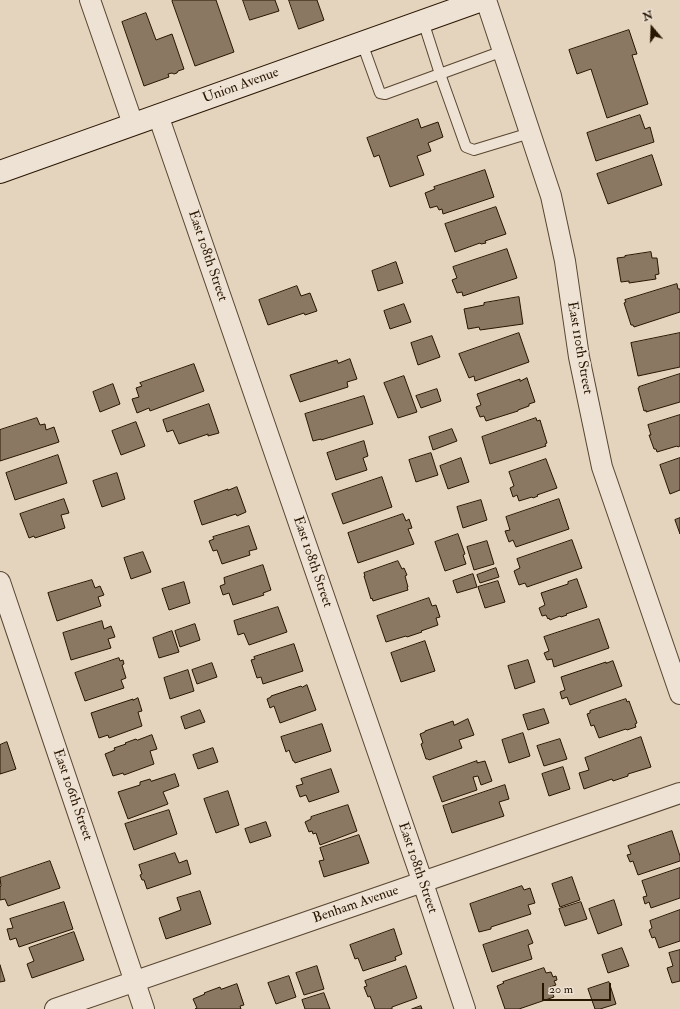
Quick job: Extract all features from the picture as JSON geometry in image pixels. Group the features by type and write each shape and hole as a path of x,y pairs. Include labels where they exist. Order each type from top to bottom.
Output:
{"main road":[{"name":"Union Avenue","path":"0,172 482,0"}],"street":[{"path":"90,0 133,124"},
{"name":"East 110th Street","path":"486,0 551,196 565,261 579,358 602,467 680,694"},
{"name":"East 108th Street","path":"158,115 465,1009"},
{"name":"East 106th Street","path":"0,582 144,1009"},
{"name":"Benham Avenue","path":"55,1009 680,794"}],"lane":[{"path":"423,21 466,147 474,150 530,133"},
{"path":"362,43 380,93 385,94 503,51"}],"building":[{"path":"216,0 234,52 195,66 172,1"},
{"path":"243,0 275,0 279,11 250,20"},
{"path":"289,0 317,0 324,20 299,29"},
{"path":"146,13 156,40 172,34 184,69 174,74 168,74 169,77 144,86 122,22"},
{"path":"629,30 637,54 632,55 648,104 607,118 591,69 577,74 569,50"},
{"path":"640,115 645,129 650,127 654,142 596,161 587,133"},
{"path":"418,119 421,128 438,122 443,137 428,143 431,151 417,156 424,175 390,187 379,155 374,157 367,138"},
{"path":"652,155 662,185 608,204 597,174"},
{"path":"485,170 494,197 443,214 442,209 439,210 437,206 430,208 425,193 435,189 434,187"},
{"path":"496,207 506,234 485,241 486,243 480,243 455,252 445,224"},
{"path":"507,249 517,278 463,296 462,292 457,293 452,280 457,278 453,267"},
{"path":"651,252 652,258 657,258 659,274 655,275 656,279 629,283 629,281 621,282 617,258"},
{"path":"396,262 403,283 378,291 372,271"},
{"path":"677,284 678,289 680,289 680,312 634,327 631,325 624,303 626,302 625,300"},
{"path":"297,286 301,296 310,293 317,311 305,315 304,313 268,325 259,300"},
{"path":"519,297 523,324 480,330 479,327 468,329 464,309 484,305 484,303"},
{"path":"404,304 411,322 390,329 384,311"},
{"path":"519,333 529,362 475,381 474,376 469,378 459,354"},
{"path":"680,333 680,367 638,376 631,343"},
{"path":"432,336 440,357 418,365 411,343"},
{"path":"350,359 357,379 347,382 348,387 300,402 290,375 337,360 338,363"},
{"path":"194,364 204,391 150,411 149,408 137,413 132,399 139,397 136,388 142,386 140,383"},
{"path":"680,374 680,402 646,412 646,410 644,411 638,388"},
{"path":"404,376 417,412 398,418 384,383"},
{"path":"527,378 535,402 518,411 486,421 484,416 480,417 476,407 481,405 477,394"},
{"path":"113,384 120,404 100,412 93,392"},
{"path":"437,389 441,401 421,408 416,396"},
{"path":"364,396 373,424 321,440 313,441 305,414"},
{"path":"209,404 219,433 208,436 208,434 179,444 173,430 167,432 163,420"},
{"path":"680,415 680,446 657,452 656,449 654,449 649,435 651,435 648,425"},
{"path":"37,418 40,425 45,424 46,430 54,427 59,442 0,461 0,430"},
{"path":"536,418 537,421 540,420 547,443 545,444 546,446 490,464 482,437"},
{"path":"136,422 145,446 121,455 112,431"},
{"path":"452,429 457,441 433,450 429,437"},
{"path":"364,441 368,456 363,458 367,470 336,480 327,453"},
{"path":"431,453 438,475 416,482 409,460"},
{"path":"58,455 67,483 15,500 6,473"},
{"path":"461,458 469,482 448,489 440,466"},
{"path":"680,458 680,490 670,494 660,465"},
{"path":"546,459 557,488 537,495 538,496 533,498 519,501 517,495 513,497 510,488 514,486 509,472"},
{"path":"117,473 125,499 102,507 93,481"},
{"path":"382,477 392,507 343,524 332,494"},
{"path":"237,487 246,512 237,516 236,514 202,525 194,501"},
{"path":"64,499 69,513 61,515 65,528 35,538 34,536 29,538 20,514"},
{"path":"559,499 569,529 516,547 513,540 509,542 505,531 510,530 506,517"},
{"path":"481,500 487,520 463,528 457,507"},
{"path":"403,514 406,521 409,519 412,528 408,529 414,544 358,563 348,533"},
{"path":"680,518 680,534 675,520"},
{"path":"249,526 257,549 249,551 250,555 222,564 217,550 213,551 209,541 214,539 213,537"},
{"path":"458,534 465,554 463,555 466,564 445,571 435,542"},
{"path":"572,540 582,568 527,587 525,583 519,585 514,571 520,568 517,559"},
{"path":"487,541 494,564 474,570 467,547"},
{"path":"143,552 151,572 131,579 124,558"},
{"path":"398,561 402,569 404,568 407,575 405,576 408,590 373,601 372,598 371,599 364,573"},
{"path":"263,565 271,590 263,593 264,595 233,605 229,593 223,595 220,586 225,584 224,578"},
{"path":"496,568 499,577 480,583 477,575"},
{"path":"473,574 477,587 457,593 453,581"},
{"path":"577,579 587,607 550,620 546,615 542,616 539,608 545,605 541,593 568,584 568,582"},
{"path":"92,580 95,588 100,586 104,595 98,597 101,606 57,621 48,593"},
{"path":"498,581 505,602 485,608 478,587"},
{"path":"184,582 190,603 169,610 162,589"},
{"path":"429,598 432,606 436,605 440,617 436,618 438,625 407,637 406,636 386,642 377,616"},
{"path":"278,607 287,632 249,645 244,633 238,635 234,621"},
{"path":"599,619 609,648 554,667 552,659 547,660 544,653 549,651 544,637"},
{"path":"102,621 104,629 111,626 115,637 108,639 111,648 71,660 63,633"},
{"path":"195,624 200,640 180,647 175,631"},
{"path":"172,631 179,652 159,658 153,638"},
{"path":"425,641 435,671 401,682 391,653"},
{"path":"294,644 303,671 263,684 261,677 257,678 251,660 255,659 254,657"},
{"path":"119,658 120,661 123,660 124,664 122,665 126,678 121,680 124,688 85,701 75,673"},
{"path":"528,660 535,682 515,689 508,666"},
{"path":"613,661 622,686 570,705 567,697 562,699 560,692 565,690 561,677"},
{"path":"212,663 217,677 197,684 192,670"},
{"path":"188,670 194,691 170,699 164,678"},
{"path":"307,685 316,710 280,723 274,706 270,708 267,699 271,696"},
{"path":"138,698 142,711 138,712 142,726 109,738 108,735 99,738 91,713"},
{"path":"626,699 627,702 629,701 637,723 635,724 636,727 599,738 594,725 591,726 587,714 590,713 590,711"},
{"path":"544,709 549,723 528,730 523,715"},
{"path":"200,710 205,722 185,729 181,717"},
{"path":"468,719 474,735 459,740 462,748 429,760 426,759 421,744 423,743 420,734 453,721 454,725"},
{"path":"322,724 331,751 295,763 289,750 286,752 281,737"},
{"path":"523,733 530,756 509,763 502,740"},
{"path":"152,735 157,749 150,751 154,764 124,775 123,773 113,776 105,754 115,750 114,748 126,744 125,743"},
{"path":"641,737 651,767 628,774 628,776 613,781 612,779 584,789 579,773 589,770 585,758"},
{"path":"560,739 567,759 544,766 537,746"},
{"path":"7,742 16,769 0,774 0,745"},
{"path":"213,748 218,762 198,769 193,755"},
{"path":"477,761 477,763 485,761 492,781 481,785 478,776 473,777 477,790 442,802 433,777"},
{"path":"563,767 570,789 549,796 542,774"},
{"path":"331,769 339,792 309,802 306,795 300,797 296,786 303,784 301,779"},
{"path":"175,774 179,786 163,792 168,804 128,819 118,792 140,785 140,782 150,779 151,781"},
{"path":"505,785 509,799 499,802 504,816 452,833 443,806"},
{"path":"228,791 239,825 216,833 204,799"},
{"path":"348,805 357,831 320,845 316,833 313,834 312,831 309,832 305,822 311,819 311,817"},
{"path":"169,810 177,834 134,850 125,824"},
{"path":"266,822 271,836 250,843 245,829"},
{"path":"672,831 680,856 680,861 638,875 633,861 630,862 627,855 631,854 628,846"},
{"path":"359,835 369,863 324,877 319,861 324,860 320,848"},
{"path":"175,853 179,863 187,860 191,874 147,889 144,880 142,880 140,875 142,874 139,865"},
{"path":"50,861 60,888 8,906 5,899 0,900 0,878"},
{"path":"680,868 680,898 651,908 649,902 645,904 643,897 647,896 642,881"},
{"path":"572,877 580,900 560,907 552,884"},
{"path":"522,886 524,890 530,888 535,903 528,905 531,914 479,932 470,904"},
{"path":"200,891 211,924 166,939 159,918 181,910 177,898"},
{"path":"614,900 622,925 598,934 589,909"},
{"path":"64,902 73,929 19,947 16,938 10,940 7,929 13,928 10,919"},
{"path":"581,902 587,919 565,926 559,909"},
{"path":"680,910 680,941 659,948 655,937 652,938 649,930 652,928 650,921"},
{"path":"394,929 402,954 395,957 396,960 363,971 358,958 355,959 350,945"},
{"path":"528,930 533,943 528,945 532,959 492,972 483,945"},
{"path":"74,932 84,960 32,978 27,964 34,961 29,948"},
{"path":"622,948 629,966 608,973 602,955"},
{"path":"680,950 680,981 672,983 667,968 673,966 669,953"},
{"path":"0,965 5,981 0,982"},
{"path":"317,966 324,989 304,995 296,973"},
{"path":"406,966 417,998 392,1007 392,1009 375,1009 370,996 368,997 364,987 367,986 365,981"},
{"path":"544,968 546,973 551,972 553,977 556,976 557,980 554,981 556,985 550,987 554,997 519,1009 505,1009 497,986 504,983 503,982"},
{"path":"289,976 296,997 276,1004 268,983"},
{"path":"609,982 616,1004 595,1009 588,989"},
{"path":"237,984 244,1005 240,1006 241,1009 195,1009 197,1008 193,999 220,987 221,989"},
{"path":"324,993 330,1009 305,1009 302,1000"},
{"path":"421,1006 422,1009 412,1009"}]}
